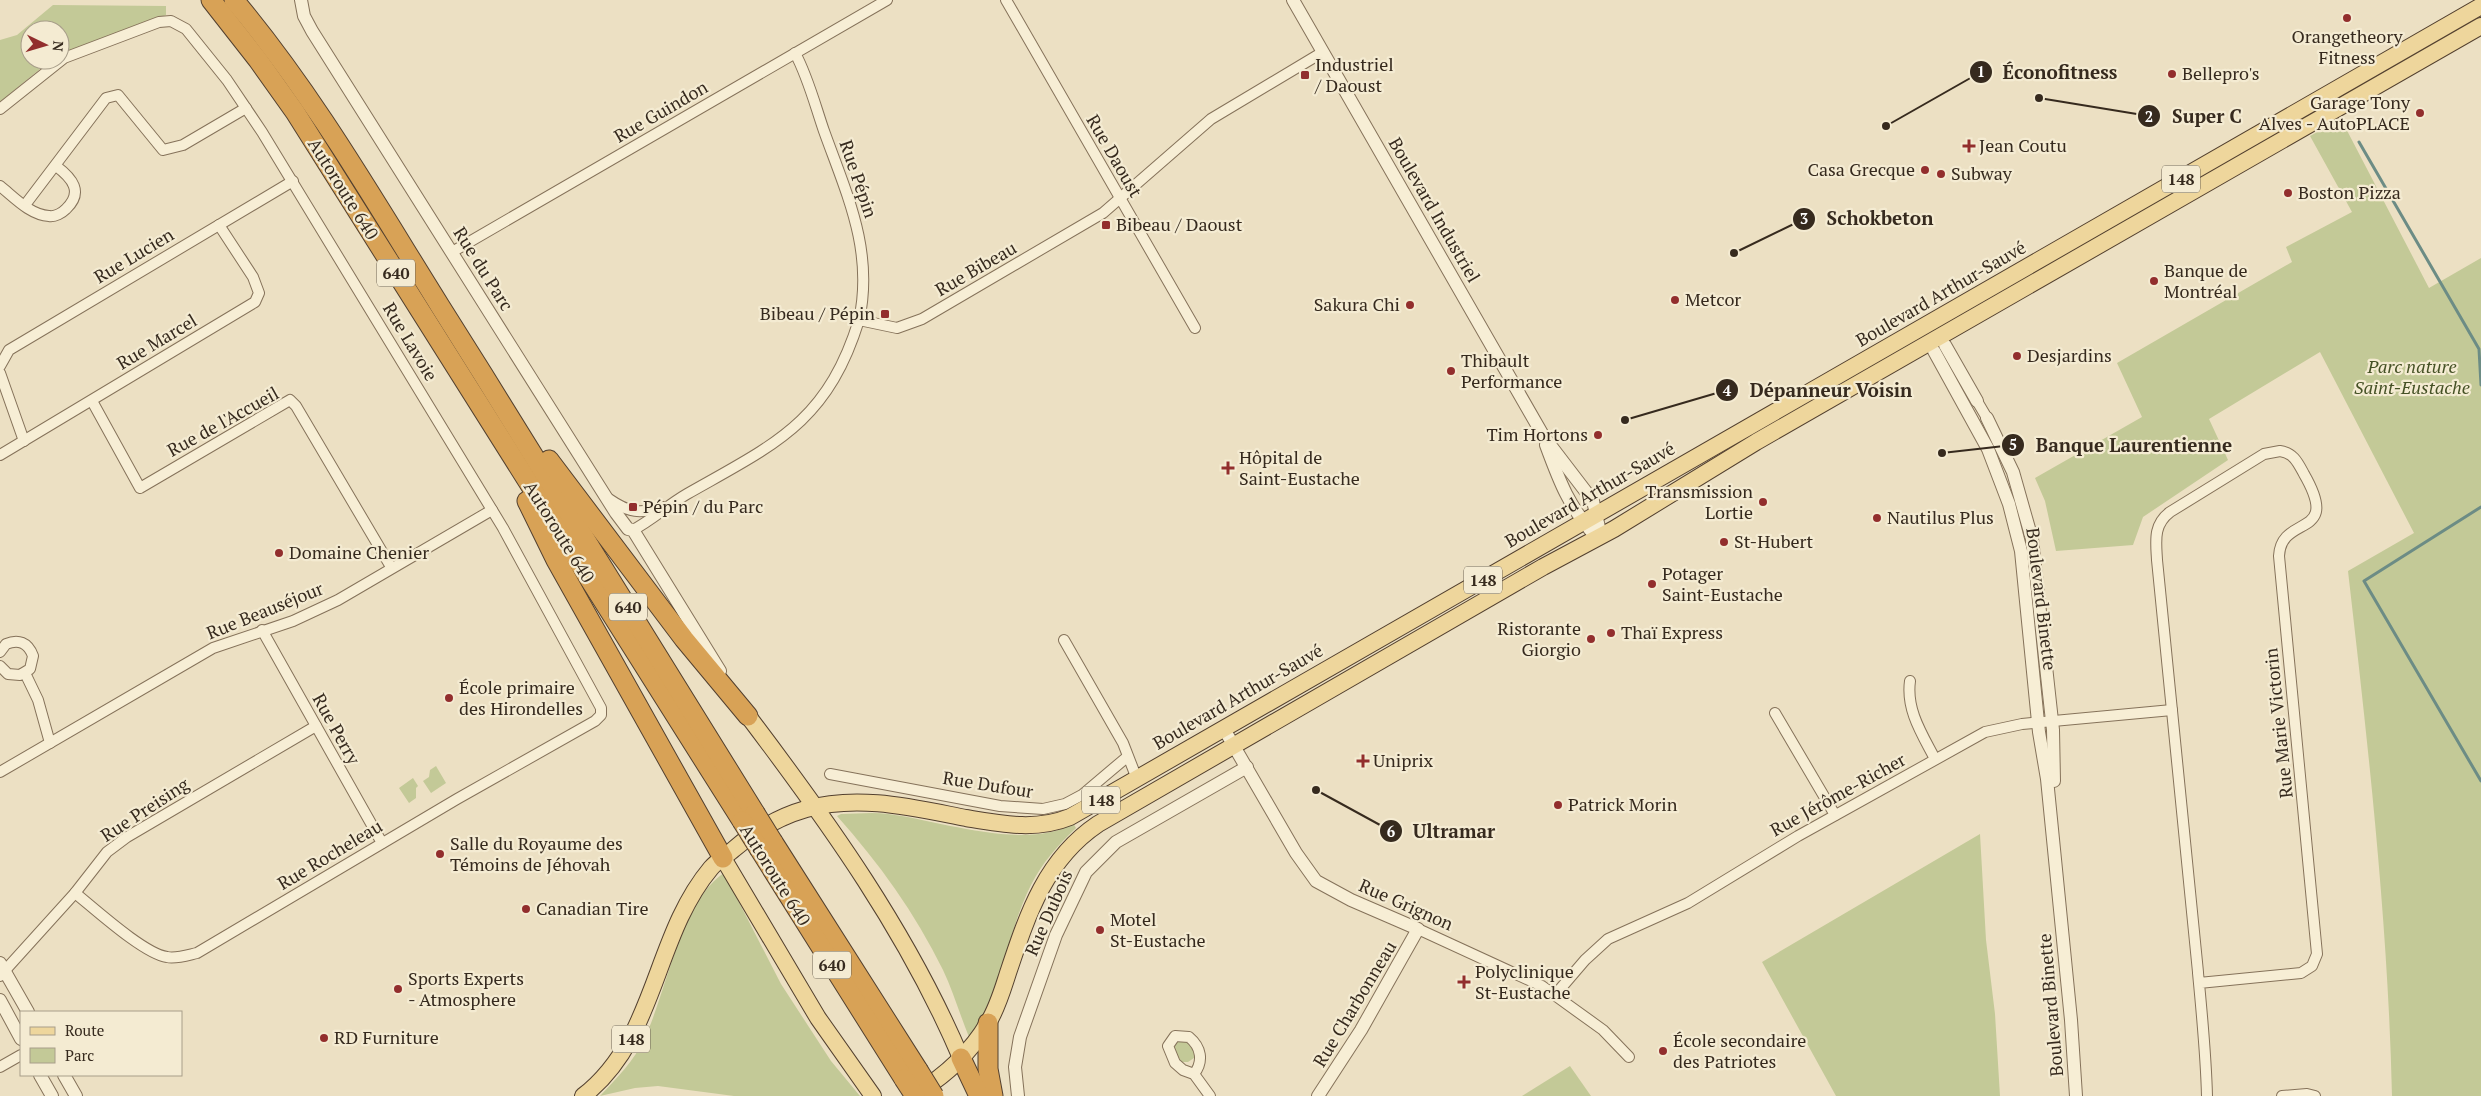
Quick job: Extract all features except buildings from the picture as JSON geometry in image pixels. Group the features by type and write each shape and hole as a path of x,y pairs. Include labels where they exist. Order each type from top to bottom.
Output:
{"highway":[{"name":"Autoroute 640","path":"211,0 258,60 295,112 484,412 748,817"},
{"name":"Autoroute 640","path":"234,0 302,88 500,401 748,817 910,1082 915,1096"},
{"path":"500,401 574,490 684,639 748,716"},
{"path":"484,412 556,560 723,858"},
{"path":"988,1023 988,1069 994,1096"},
{"path":"961,1058 979,1096"},
{"name":"Autoroute 640","path":"910,1082 934,1096"}],"main road":[{"name":"Boulevard Arthur-Sauvé","path":"583,1096 610,1070 630,1042 687,903 712,867 745,839 773,821 815,806 836,803 874,803 1008,825 1036,825 1070,817 2481,6"},
{"name":"Boulevard Arthur-Sauvé","path":"910,1082 932,1082 961,1058 988,1023 999,1000 1035,900 1047,877 1066,851 1085,833 1107,818 1599,537 1756,442 1937,344 2481,26"},
{"path":"748,716 815,806 889,918 940,1011 961,1058"},
{"path":"723,858 823,1026 873,1096"}],"street":[{"name":"Rue du Parc","path":"302,0 304,16 312,31 606,497 626,527 633,530 748,716"},
{"name":"Rue Guindon","path":"452,252 887,0"},
{"name":"Rue Daoust","path":"1006,0 1195,328"},
{"name":"Boulevard Industriel","path":"1293,0 1544,438 1591,497 1598,513 1599,537"},
{"name":"Rue Lavoie","path":"0,109 64,58 135,30 166,21 176,22 186,29 212,60 246,108 293,181 492,510 597,697 602,712"},
{"name":"Rue Bibeau","path":"859,320 897,328 913,324 1103,213 1211,119 1323,52"},
{"name":"Rue Pépin","path":"794,53 807,81 859,233 864,273 859,320"},
{"path":"25,205 106,98 118,95 163,150 182,145 246,108"},
{"path":"0,186 33,212 50,216 62,213 76,196 76,187 68,175 56,166"},
{"name":"Rue Lucien","path":"0,366 9,350 293,181"},
{"name":"Rue Marcel","path":"0,455 255,302 259,292 253,278 219,225"},
{"path":"633,530 671,504 769,447 801,422 821,400 836,377 850,347 859,320"},
{"name":"Boulevard Binette","path":"1925,326 1987,418 2014,475 2029,525 2038,581 2052,721 2054,784 2080,1045 2082,1096"},
{"name":"Boulevard Binette","path":"1937,344 1988,450 2012,516 2023,564 2038,722 2047,779 2071,1020 2076,1096"},
{"path":"0,373 24,441"},
{"name":"Rue de l'Accueil","path":"92,401 140,488 290,400 296,406 391,567"},
{"name":"Boulevard Industriel","path":"1544,438 1557,475 1575,513 1599,537"},
{"name":"Rue Marie Victorin","path":"2273,451 2284,451 2298,463 2318,504 2316,514 2311,521 2284,539 2279,556 2317,954 2312,966 2301,972 2199,983 2172,710 2156,547 2157,527 2170,512 2264,454 2273,451"},
{"path":"606,497 624,509 635,513 671,504"},
{"name":"Rue Beauséjour","path":"0,772 213,648 293,621 338,600 391,567 492,510"},
{"name":"Rue Perry","path":"262,630 382,844"},
{"path":"1064,640 1123,743 1127,757 1138,779"},
{"path":"0,652 6,644 13,641 28,646 33,656 33,662 26,673 14,676 8,674 0,666"},
{"path":"26,673 38,700 50,744"},
{"path":"1910,681 1909,696 1912,712 1935,759"},
{"name":"Rue Jérôme-Richer","path":"1556,995 1585,960 1608,939 1688,903 1835,815 1985,732 2001,727 2038,722 2172,710"},
{"name":"Rue Rocheleau","path":"75,893 143,946 159,955 168,958 197,953 595,721 602,712"},
{"path":"1775,713 1835,815"},
{"name":"Rue Preising","path":"2,970 75,893 107,852 127,836 316,726"},
{"name":"Rue Grignon","path":"1224,729 1296,853 1316,881 1351,900 1515,972 1556,995 1610,1035 1629,1057"},
{"name":"Rue Dufour","path":"830,774 1000,806 1044,810 1065,804 1082,796 1127,757"},
{"name":"Rue Dubois","path":"1018,1096 1015,1067 1022,1029 1060,926 1086,872 1116,842 1247,767"},
{"name":"Rue Charbonneau","path":"1318,1096 1359,1033 1418,929"},
{"path":"2,970 27,1011"},
{"path":"2199,983 2207,1096"},
{"path":"0,1000 20,1037"},
{"path":"0,1067 20,1055"},
{"path":"1194,1074 1210,1096"},
{"path":"41,1076 52,1096"},
{"path":"65,1076 76,1096"},
{"path":"2282,1096 2307,1094 2315,1096"}],"green space":[{"path":"53,5 166,6 166,15 70,50 70,20 35,20"},
{"path":"20,32 20,70 39,70 0,102 0,40"},
{"name":"Parc nature Saint-Eustache","path":"2341,119 2429,288 2481,258 2481,1096 2392,1096 2382,899 2370,767 2348,571 2414,533 2320,352 2209,419 2228,460 2143,517 2133,545 2056,551 2045,501 2035,478 2142,417 2117,363 2292,262 2286,247 2352,212 2310,136"},
{"path":"436,766 446,783 431,793 423,781 429,777 430,770"},
{"path":"413,778 418,786 416,788 416,798 409,803 399,788"},
{"path":"841,814 888,814 982,832 1008,834 1032,835 1054,831 1073,823 1076,828 1051,855 1031,885 1016,923 990,1002 969,1037 947,978 921,929 882,870 837,816"},
{"path":"1980,834 1986,940 1995,1014 2000,1096 1836,1096 1762,962"},
{"path":"724,873 781,984 831,1061 860,1096 734,1096 658,1086 635,1088 600,1096 625,1069 640,1047 652,1020 685,926 696,905 709,887"},
{"path":"1179,1040 1187,1041 1194,1052 1194,1058 1188,1062 1182,1062 1175,1053 1174,1045"},
{"path":"1570,1066 1591,1096 1522,1096"}],"waterway":[{"path":"2359,142 2479,349 2481,385"},
{"path":"2481,507 2364,581 2481,781"}],"place":[{"name":"Orangetheory Fitness","path":"2347,18"},
{"name":"Bellepro's","path":"2172,74"},
{"name":"Industriel / Daoust","path":"1305,75"},
{"name":"Super C","path":"2039,98"},
{"name":"Garage Tony Alves - AutoPLACE","path":"2420,113"},
{"name":"Éconofitness","path":"1886,126"},
{"name":"Jean Coutu","path":"1969,146"},
{"name":"Casa Grecque","path":"1925,170"},
{"name":"Subway","path":"1941,174"},
{"name":"Boston Pizza","path":"2288,193"},
{"name":"Bibeau / Daoust","path":"1106,225"},
{"name":"Schokbeton","path":"1734,253"},
{"name":"Banque de Montréal","path":"2154,281"},
{"name":"Metcor","path":"1675,300"},
{"name":"Sakura Chi","path":"1410,305"},
{"name":"Bibeau / Pépin","path":"885,314"},
{"name":"Desjardins","path":"2017,356"},
{"name":"Thibault Performance","path":"1451,371"},
{"name":"Dépanneur Voisin","path":"1625,420"},
{"name":"Tim Hortons","path":"1598,435"},
{"name":"Banque Laurentienne","path":"1942,453"},
{"name":"Hôpital de Saint-Eustache","path":"1228,468"},
{"name":"Transmission Lortie","path":"1763,502"},
{"name":"Pépin / du Parc","path":"633,507"},
{"name":"Nautilus Plus","path":"1877,518"},
{"name":"St-Hubert","path":"1724,542"},
{"name":"Domaine Chenier","path":"279,553"},
{"name":"Potager Saint-Eustache","path":"1652,584"},
{"name":"Thaï Express","path":"1611,633"},
{"name":"Ristorante Giorgio","path":"1591,639"},
{"name":"École primaire des Hirondelles","path":"449,698"},
{"name":"Uniprix","path":"1363,761"},
{"name":"Ultramar","path":"1316,790"},
{"name":"Patrick Morin","path":"1558,805"},
{"name":"Salle du Royaume des Témoins de Jéhovah","path":"440,854"},
{"name":"Canadian Tire","path":"526,909"},
{"name":"Motel St-Eustache","path":"1100,930"},
{"name":"Polyclinique St-Eustache","path":"1464,982"},
{"name":"Sports Experts - Atmosphere","path":"398,989"},
{"name":"RD Furniture","path":"324,1038"},
{"name":"École secondaire des Patriotes","path":"1663,1051"}]}
